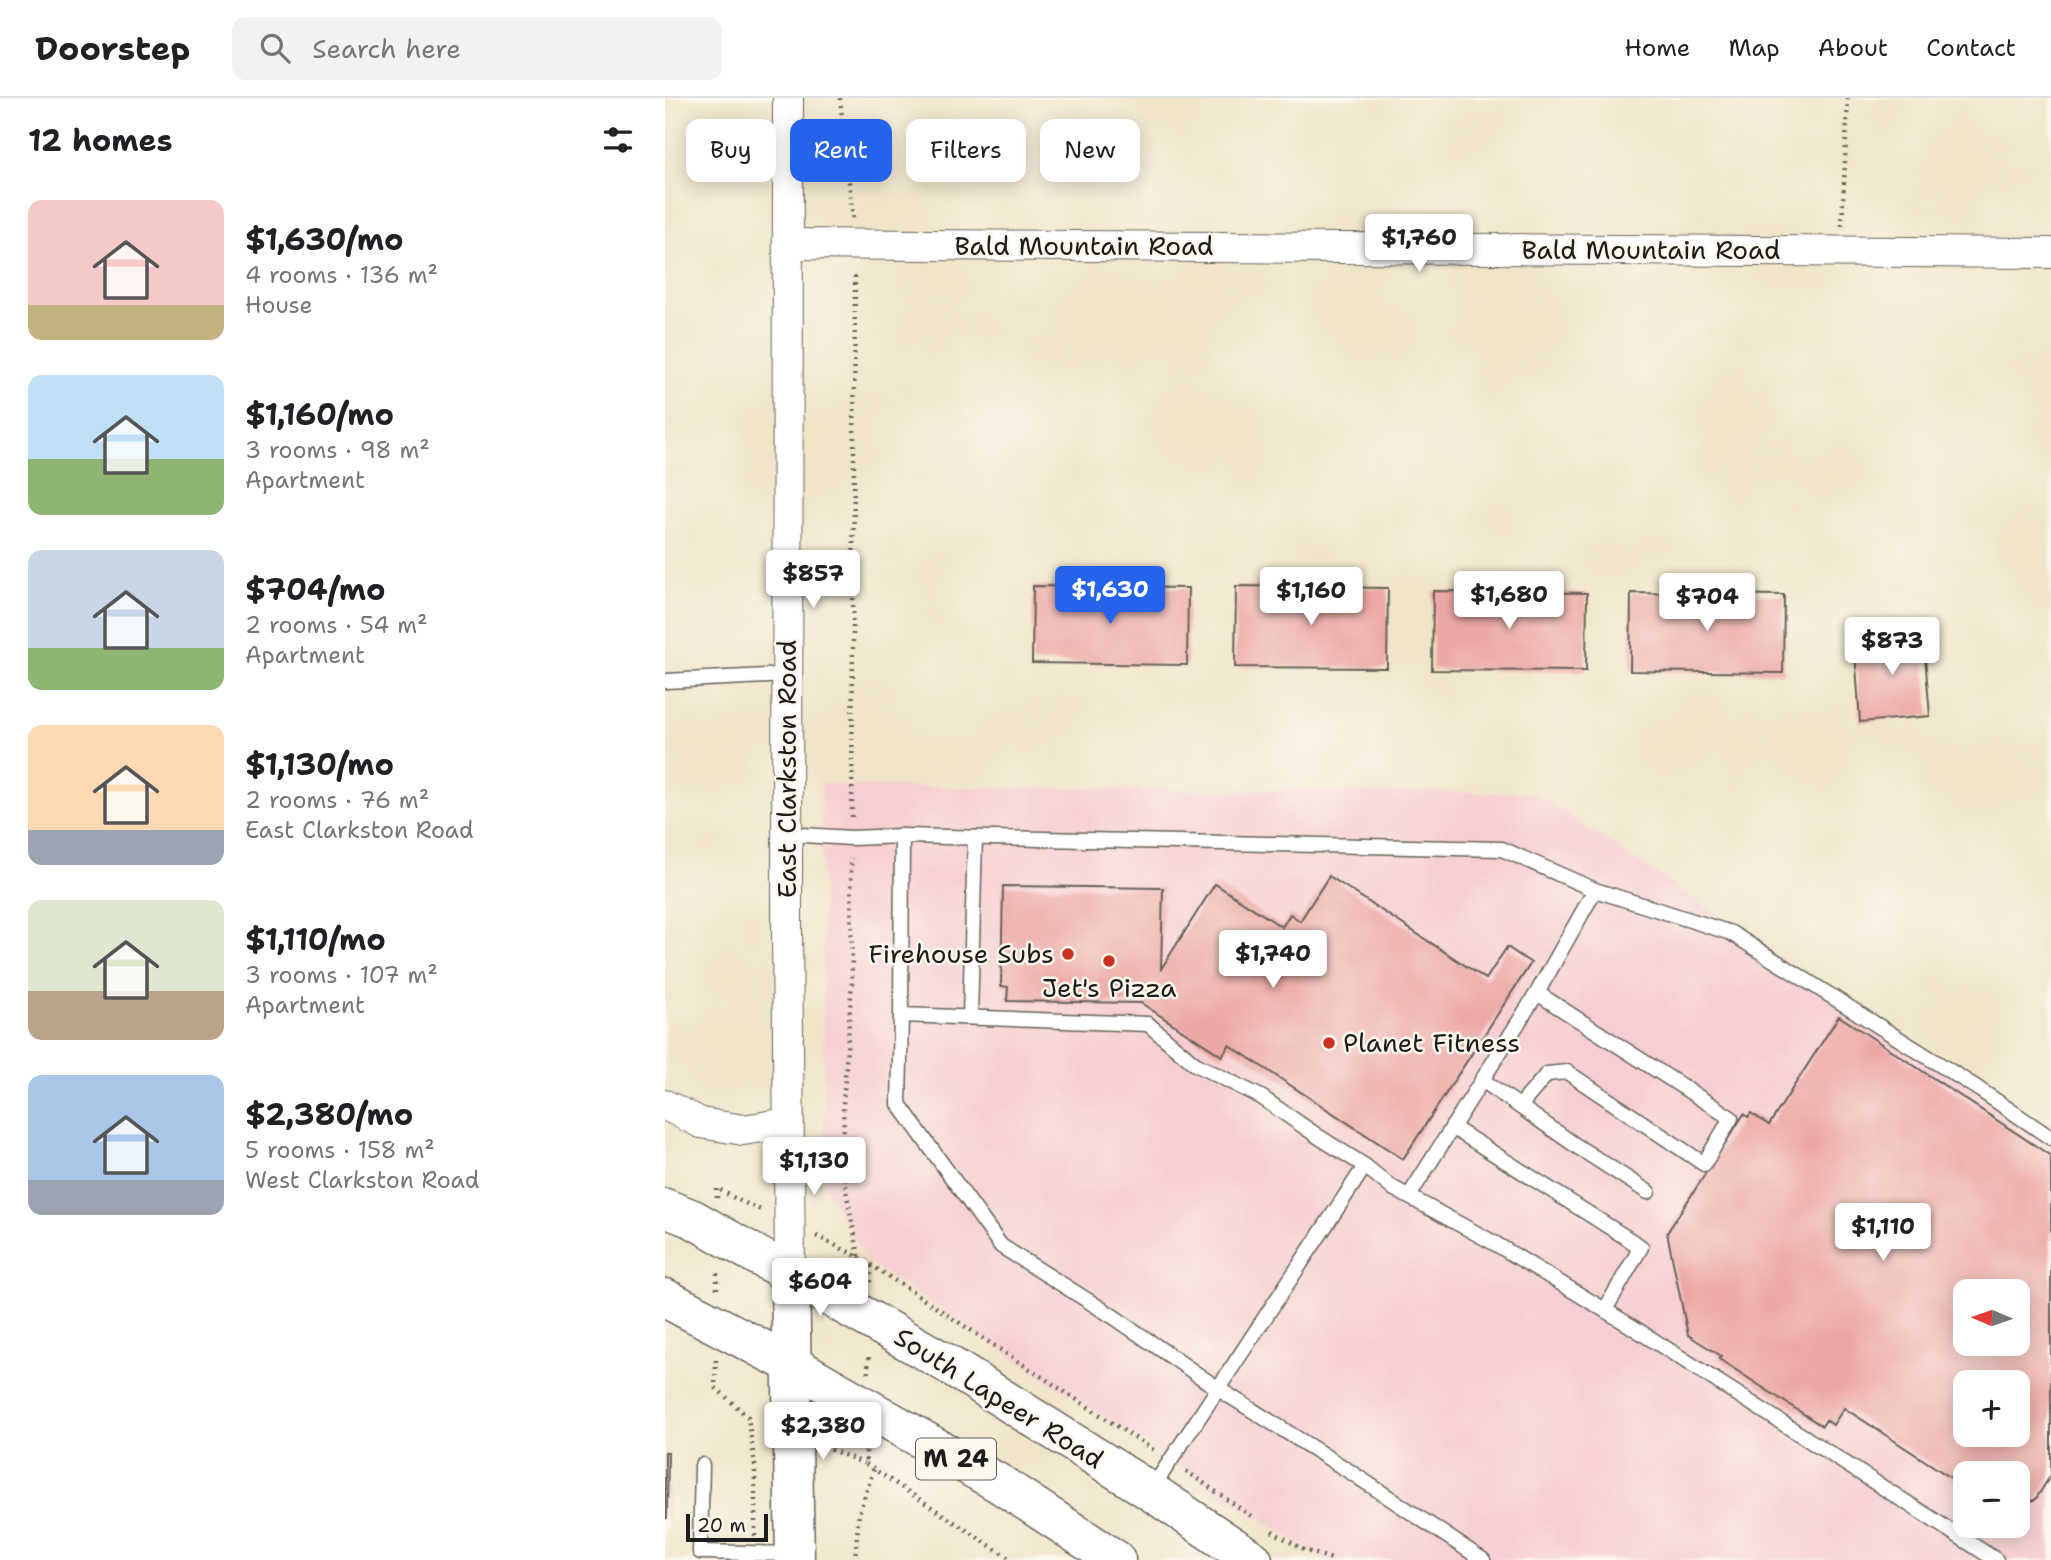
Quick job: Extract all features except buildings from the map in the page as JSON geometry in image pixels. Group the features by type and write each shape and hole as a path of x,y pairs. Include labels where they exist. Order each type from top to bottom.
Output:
{"main road":[{"name":"South Lapeer Road","path":"665,1208 693,1219 946,1363 1160,1476 1260,1544"},
{"path":"790,1272 795,1557"},
{"name":"M 24","path":"665,1298 791,1364 1000,1484 1117,1560"}],"street":[{"name":"East Clarkston Road","path":"789,98 787,834 790,1272"},
{"name":"Bald Mountain Road","path":"788,244 2051,253"},
{"path":"665,1105 701,1123 743,1130 789,1123"}],"lane":[{"path":"665,681 787,675"},
{"path":"787,834 851,838 902,836 1502,849 1595,890 1731,933 1977,1088 2051,1138"},
{"path":"902,836 899,1104 1001,1246 1114,1317 1217,1388 1483,1560"},
{"path":"970,1017 975,838"},
{"path":"1409,1196 1537,993 1595,890"},
{"path":"1520,1106 1546,1074 1567,1072 1704,1164 1731,1118 1537,993"},
{"path":"901,1015 1147,1024 1195,1064 1262,1097 1365,1166 1391,1187 1496,1244 1605,1310 1996,1560"},
{"path":"1482,1080 1648,1192"},
{"path":"1452,1128 1641,1247 1605,1310"},
{"path":"1160,1476 1365,1166"},
{"path":"702,1465 700,1552 795,1557"}],"path":[{"path":"1841,251 1848,98"},
{"path":"859,1257 1003,1353 1160,1476 1258,1521"},
{"path":"866,1464 1012,1560"},
{"path":"855,1560 859,1513 874,1469"},
{"path":"1260,1544 1304,1550 1335,1560"}],"shaded area":[{"path":"821,783 850,786 1536,793 2051,1139 2051,1560 1324,1560 868,1263 825,1187"}],"place":[{"name":"Firehouse Subs","path":"1068,954"},
{"name":"Jet's Pizza","path":"1109,961"},
{"name":"Planet Fitness","path":"1329,1043"}]}
